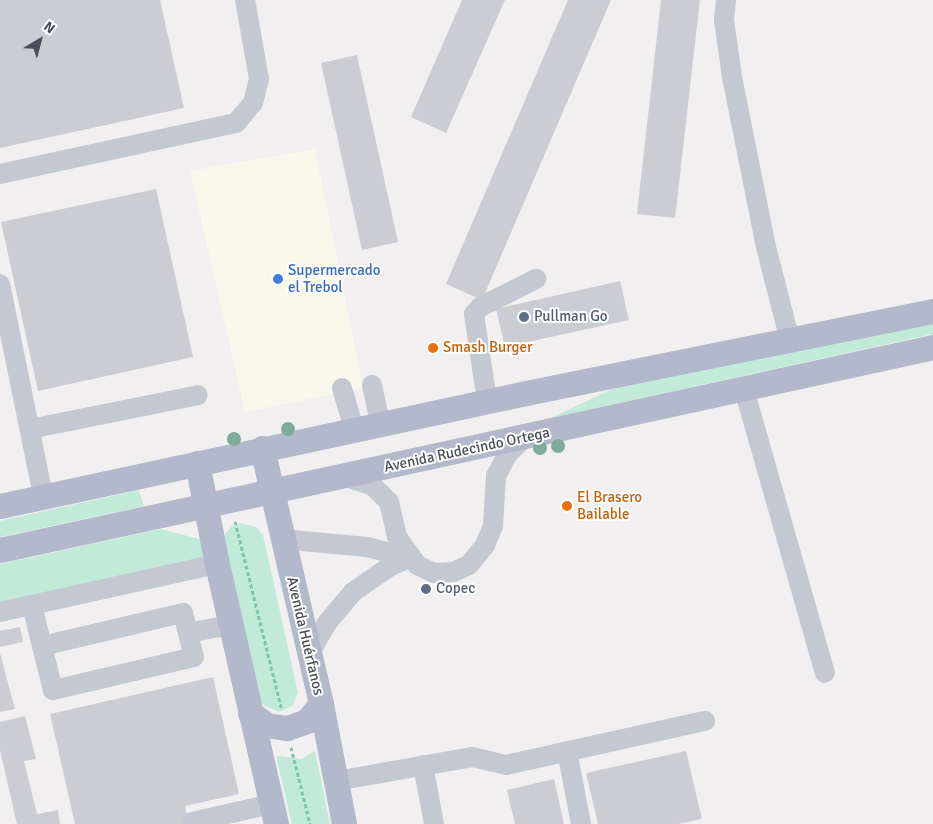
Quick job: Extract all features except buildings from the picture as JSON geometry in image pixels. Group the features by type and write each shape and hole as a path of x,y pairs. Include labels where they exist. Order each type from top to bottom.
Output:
{"main road":[{"path":"0,506 262,448 487,401 786,343 933,311"},
{"name":"Avenida Rudecindo Ortega","path":"0,550 346,477 933,347"},
{"name":"Avenida Huérfanos","path":"262,448 270,493 321,704 344,824"},
{"path":"197,463 230,625 274,814"},
{"path":"250,713 267,725 287,728 307,721 321,704"}],"street":[{"path":"0,174 236,124 253,104 259,79 245,0"},
{"path":"726,0 724,20 739,114 787,329 786,343"},
{"path":"487,401 474,314 480,307 536,279"},
{"path":"0,284 43,496"},
{"path":"372,385 380,424"},
{"path":"342,388 354,429"},
{"path":"744,389 825,673"},
{"path":"30,429 198,395"},
{"path":"346,477 372,486 389,502 394,512 397,537 409,558 425,571 434,574 462,569 475,559 493,526 494,487 500,465 524,438"},
{"path":"282,539 367,547 409,558"},
{"path":"309,654 327,622 353,592 383,570 409,558"},
{"path":"0,612 217,564"},
{"path":"32,605 42,646 53,690 194,657 184,613 42,646"},
{"path":"188,633 230,625"},
{"path":"336,781 472,757 506,765 705,721"},
{"path":"567,751 580,824"},
{"path":"423,765 434,824"},
{"path":"192,822 274,814"}],"path":[{"path":"235,521 310,824"}],"shaded area":[{"name":"Supermercado el Trebol","path":"315,149 363,388 245,412 190,171"}],"green space":[{"path":"933,318 933,334 551,418 625,383"},
{"path":"139,490 144,506 0,537 0,521"},
{"path":"241,523 256,527 263,535 298,693 292,706 279,712 260,703 222,538 231,527"},
{"path":"161,529 206,541 208,558 0,605 0,564"},
{"path":"315,751 330,824 292,824 276,756 301,759"}],"place":[{"name":"Supermercado el Trebol","path":"278,279"},
{"name":"Pullman Go","path":"524,317"},
{"name":"Smash Burger","path":"433,348"},
{"name":"El Brasero Bailable","path":"567,506"},
{"name":"Copec","path":"426,589"}]}
